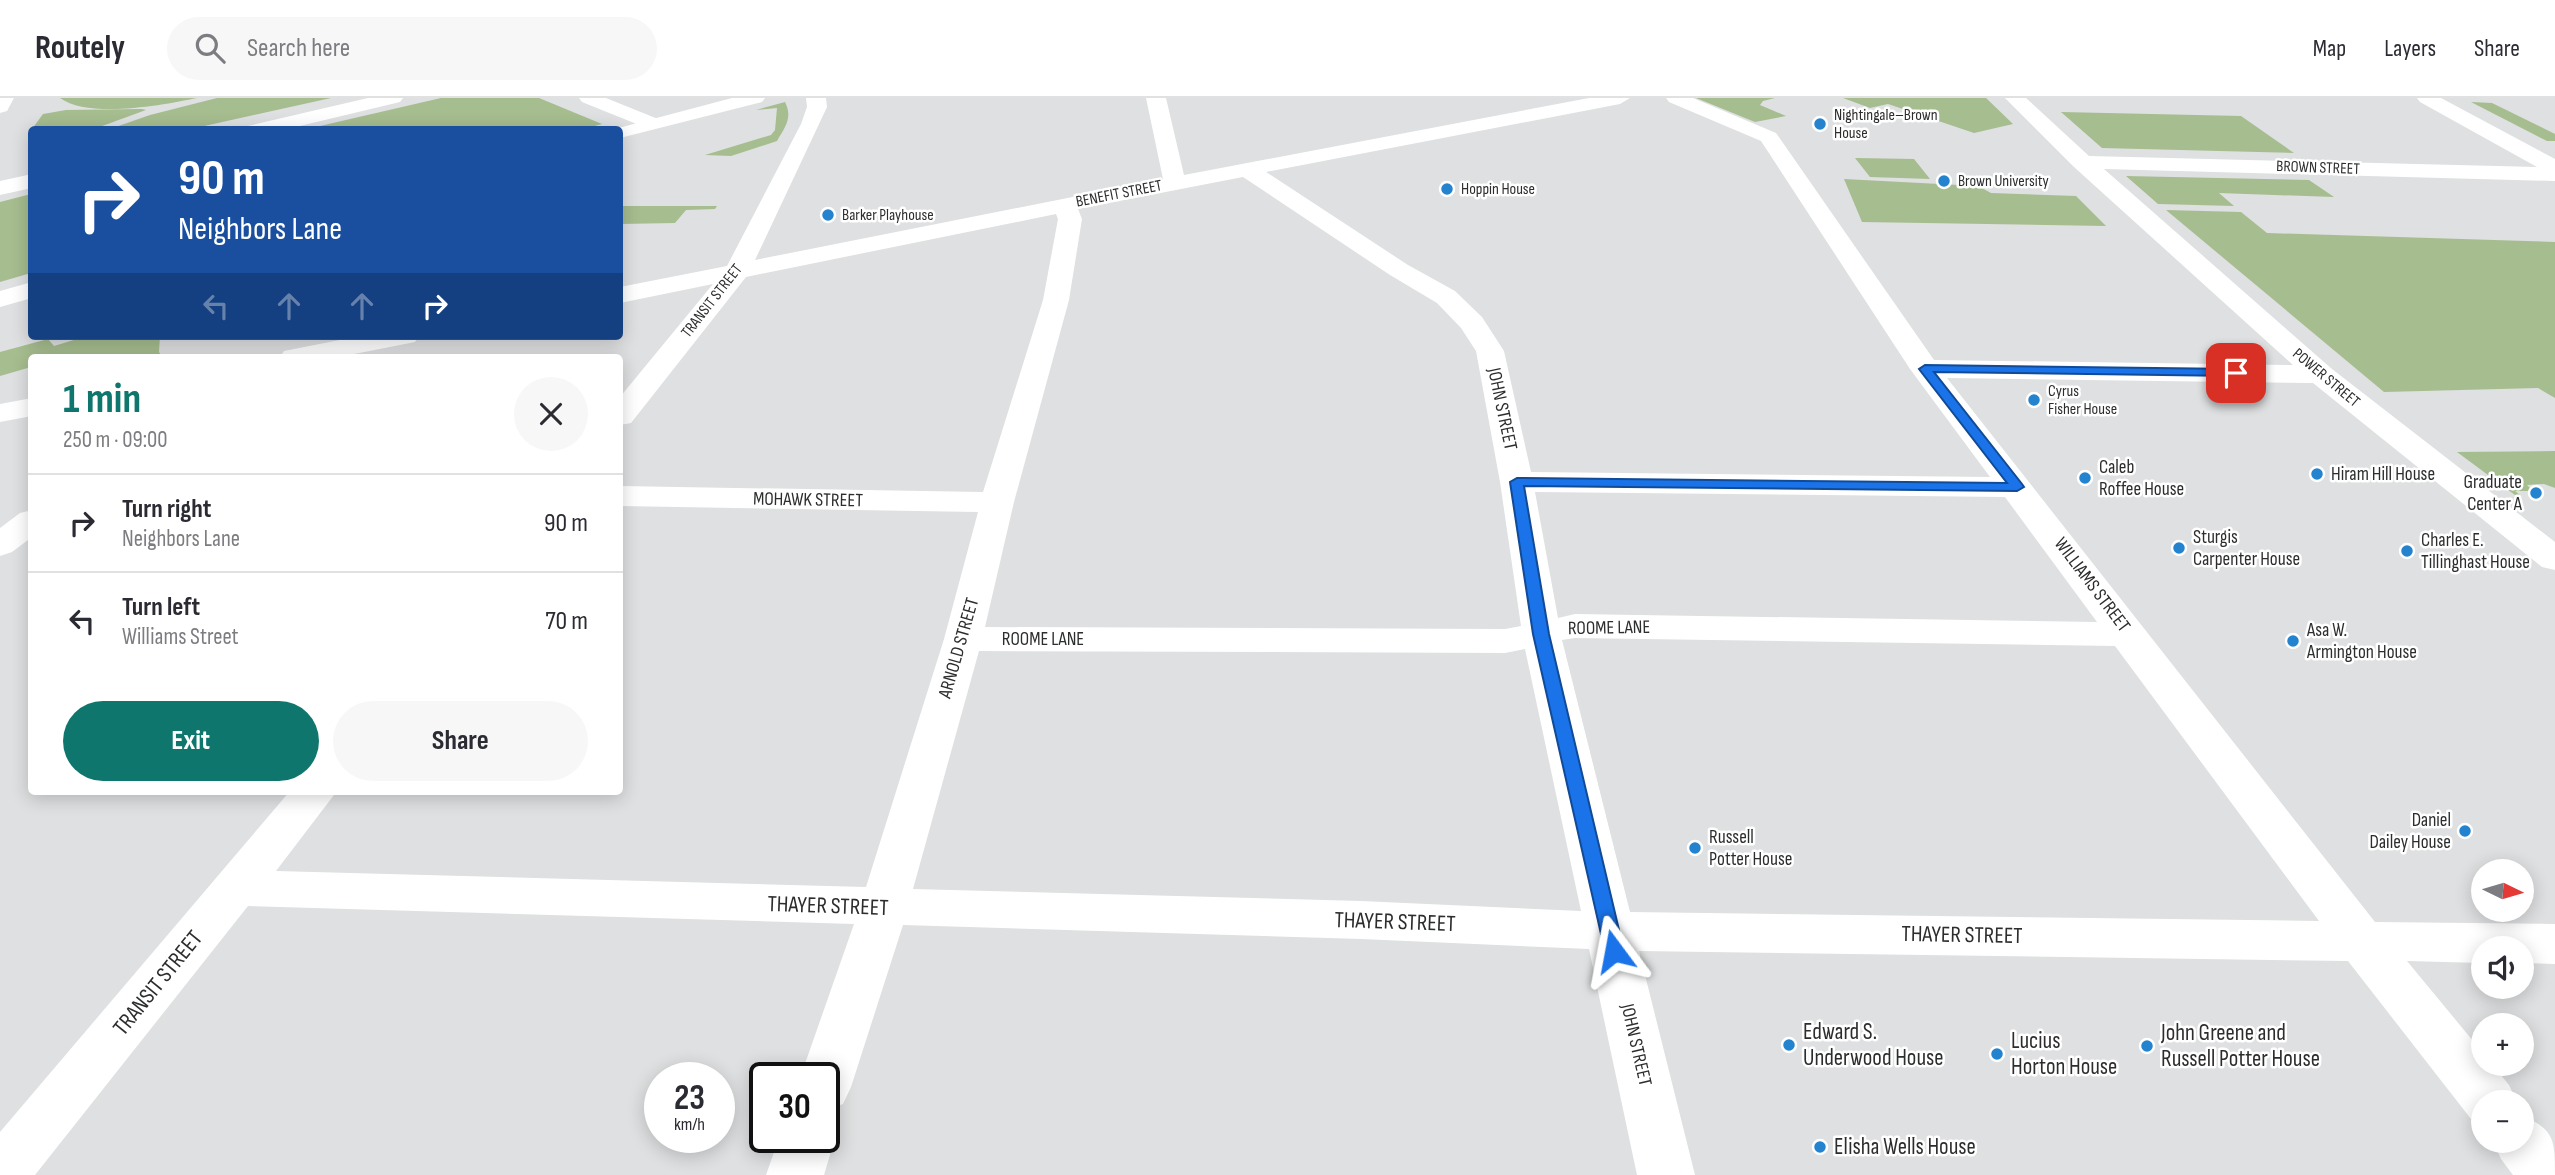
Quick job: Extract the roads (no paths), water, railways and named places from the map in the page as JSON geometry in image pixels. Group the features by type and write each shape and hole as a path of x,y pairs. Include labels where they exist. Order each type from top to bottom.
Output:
{"street":[{"path":"0,107 4,98"},
{"path":"272,126 393,98"},
{"path":"589,98 651,123"},
{"path":"623,131 755,98"},
{"name":"TRANSIT STREET","path":"623,412 736,273 811,124 817,107 816,98"},
{"path":"1156,98 1175,183"},
{"name":"BENEFIT STREET","path":"623,294 1175,183 1620,98"},
{"name":"WILLIAMS STREET","path":"1676,98 1769,137 1925,369 2362,942 2480,1090"},
{"name":"POWER STREET","path":"2015,98 2082,162 2320,374 2555,559"},
{"path":"2427,98 2555,168"},
{"name":"BROWN STREET","path":"2082,162 2555,174"},
{"name":"JOHN STREET","path":"1248,170 1446,298 1472,323 1490,351 1517,482 1541,634 1666,1175"},
{"path":"0,188 28,182"},
{"name":"ARNOLD STREET","path":"832,1062 884,908 963,639 997,502 1056,300 1070,219 1065,205"},
{"path":"0,299 28,291"},
{"path":"310,354 384,340"},
{"path":"1925,369 2320,374"},
{"path":"0,413 28,408"},
{"path":"1517,482 2017,487"},
{"name":"MOHAWK STREET","path":"623,496 997,502"},
{"path":"0,545 28,523"},
{"name":"ROOME LANE","path":"963,639 1505,640 1575,626 2129,634"},
{"name":"TRANSIT STREET","path":"1,1175 312,795"},
{"name":"THAYER STREET","path":"236,888 1361,920 1609,931 2555,944"},
{"path":"795,1175 802,1153"},
{"path":"2531,1153 2548,1175"}],"place":[{"name":"Nightingale–Brown House","path":"1820,124"},
{"name":"Brown University","path":"1944,181"},
{"name":"Hoppin House","path":"1447,189"},
{"name":"Barker Playhouse","path":"828,215"},
{"name":"Cyrus Fisher House","path":"2034,400"},
{"name":"Hiram Hill House","path":"2317,474"},
{"name":"Caleb Roffee House","path":"2085,478"},
{"name":"Graduate Center A","path":"2536,493"},
{"name":"Sturgis Carpenter House","path":"2179,548"},
{"name":"Charles E. Tillinghast House","path":"2407,551"},
{"name":"Asa W. Armington House","path":"2293,641"},
{"name":"Daniel Dailey House","path":"2465,831"},
{"name":"Russell Potter House","path":"1695,848"},
{"name":"Edward S. Underwood House","path":"1789,1045"},
{"name":"John Greene and Russell Potter House","path":"2147,1046"},
{"name":"Lucius Horton House","path":"1997,1054"},
{"name":"Elisha Wells House","path":"1820,1147"}]}
